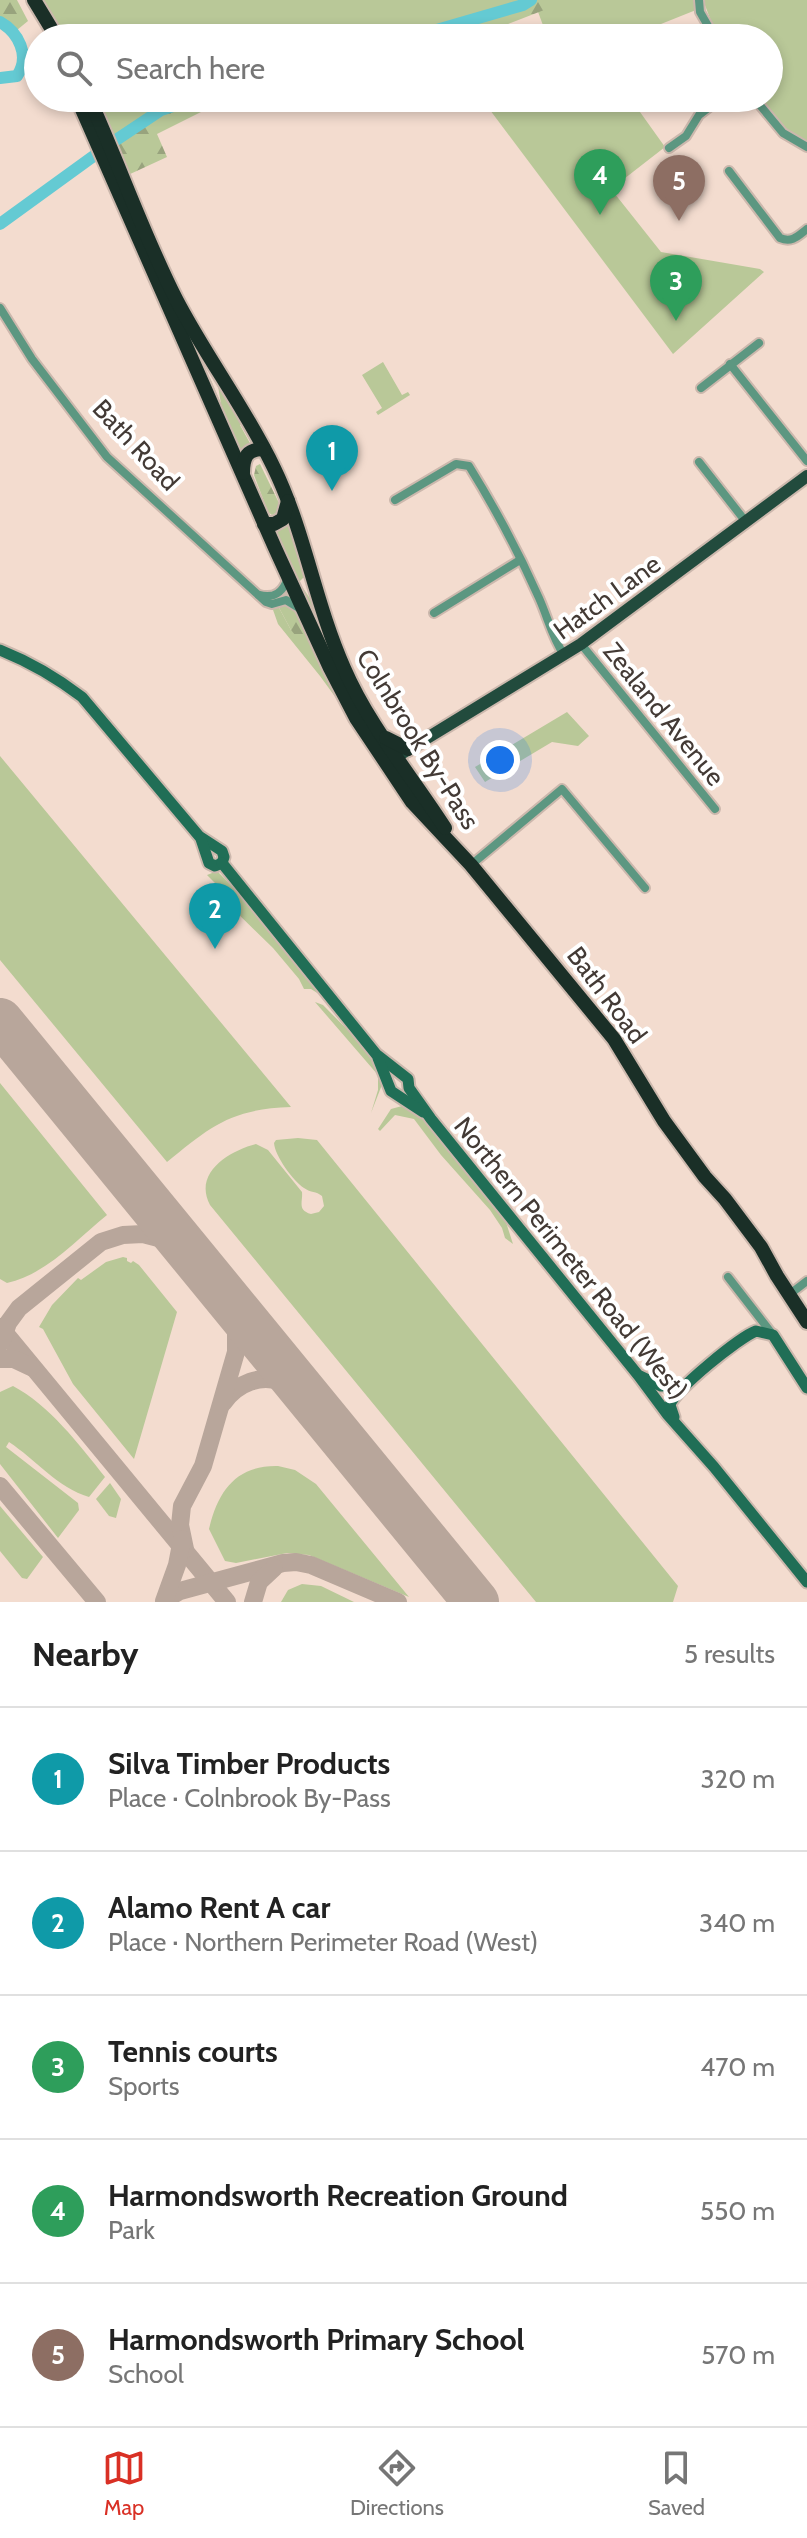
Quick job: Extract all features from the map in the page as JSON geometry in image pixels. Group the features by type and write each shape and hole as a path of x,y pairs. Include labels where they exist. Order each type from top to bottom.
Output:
{"highway":[{"path":"25,0 38,24"},
{"path":"34,0 49,24"},
{"name":"Colnbrook By-Pass","path":"85,112 175,295 264,449 288,500 348,677 382,736 394,744 396,761 418,810 459,851"},
{"name":"Colnbrook By-Pass","path":"93,112 104,146 288,577 356,718 396,761"},
{"path":"243,475 243,461 247,454 254,449 264,449"},
{"path":"264,524 274,524 283,519 288,500"},
{"name":"Bath Road","path":"459,851 614,1039 664,1121 761,1247 807,1322"}],"main road":[{"name":"Hatch Lane","path":"396,761 424,740 581,644 807,476"}],"street":[{"path":"699,0 700,12 706,24"},
{"path":"669,148 686,136 703,112"},
{"path":"766,112 783,133 807,147"},
{"path":"729,171 780,238 788,241 807,229"},
{"name":"Bath Road","path":"0,308 32,359 112,462 258,595 271,604 286,600 306,614"},
{"path":"701,388 759,343"},
{"path":"730,364 807,461"},
{"path":"699,462 746,522"},
{"path":"395,500 456,464 469,466 520,560 540,601 552,637 564,655"},
{"path":"434,613 520,560"},
{"path":"258,595 279,593 288,577"},
{"name":"Zealand Avenue","path":"581,644 715,809"},
{"path":"0,650 48,672 82,697 212,851 209,863 215,866 222,863 376,1054 408,1079 406,1093 398,1095 390,1089 376,1054"},
{"path":"471,865 562,789 645,888"},
{"path":"389,1081 394,1075 401,1074"},
{"name":"Northern Perimeter Road (West)","path":"409,1088 642,1382 807,1582"},
{"name":"Northern Perimeter Road (West)","path":"398,1095 431,1119"},
{"path":"728,1277 773,1335 807,1388"},
{"path":"790,1294 807,1281"},
{"path":"678,1425 670,1405 673,1396 757,1325 755,1311"},
{"path":"748,1334 762,1331 773,1335"},
{"path":"638,1375 661,1386 684,1385"}],"green space":[{"path":"0,0 17,0 28,21 17,30 0,20"},
{"path":"43,0 531,0 457,24 56,24"},
{"path":"537,0 570,0 508,24 465,24 524,7"},
{"path":"696,0 696,10 661,24 543,24 534,1"},
{"path":"703,0 807,0 807,141 786,128 771,112 783,112 783,24 713,24"},
{"path":"97,112 158,112 113,142"},
{"path":"162,112 201,112 157,134 167,157 128,175 114,143"},
{"path":"492,112 640,112 665,147 611,189 661,252 764,272 673,354"},
{"path":"383,362 402,395 408,392 410,395 378,415 376,412 382,408 362,375"},
{"path":"210,378 221,404 217,380 244,422 240,425 251,445 240,457 207,382"},
{"path":"260,464 280,505 272,515 268,512 254,475 256,466"},
{"path":"290,516 310,577 299,582 319,612 361,719 272,528"},
{"path":"283,604 301,620 308,644 304,646 291,630 278,606"},
{"path":"278,606 291,630 307,634 297,614 355,724 278,624 272,607"},
{"path":"567,712 589,736 578,746 552,742 485,782 475,767"},
{"path":"0,756 291,1107 252,1111 223,1122 196,1138 167,1162 0,960"},
{"path":"217,871 322,996 311,989 304,989 273,948 229,905 222,890 207,875"},
{"path":"315,1002 323,1005 349,1031 378,1070 383,1082 371,1113 378,1090 378,1075"},
{"path":"0,1083 107,1215 48,1264 7,1283 0,1279"},
{"path":"402,1106 423,1119 505,1219 513,1244 505,1238 490,1210 414,1119 395,1115 380,1131 378,1129 391,1109"},
{"path":"276,1140 317,1140 678,1586 673,1602 536,1602 210,1205 206,1183 216,1165 235,1152 256,1144 268,1150 302,1192 304,1210 311,1214 319,1212 324,1206 322,1196 307,1190 295,1180 275,1148"},
{"path":"123,1257 139,1265 177,1312 134,1459 73,1384 43,1329 39,1327 52,1305 78,1278 81,1280 106,1262"},
{"path":"13,1386 51,1414 105,1477 89,1497 78,1493 9,1442 6,1447 78,1503 79,1510 58,1538 0,1464 0,1392"},
{"path":"263,1467 295,1470 316,1484 409,1597 309,1555 287,1553 236,1563 225,1561 209,1529 224,1492 240,1475"},
{"path":"110,1483 121,1499 116,1518 109,1516 96,1499"},
{"path":"0,1506 43,1557 27,1579 22,1578 0,1551"},
{"path":"302,1584 321,1586 354,1602 281,1602 288,1590"}],"waterway":[{"path":"457,24 531,0"},
{"path":"0,22 17,38 23,53 17,76 0,78"},
{"path":"0,224 158,112"}],"taxiway":[{"path":"1,1343 8,1323 19,1308 101,1242 123,1235 143,1234 166,1240 188,1251"},
{"path":"185,1549 180,1525 182,1506 203,1466 236,1352 236,1327 223,1293"},
{"path":"0,1327 227,1602"},
{"path":"0,1359 14,1359 31,1367"},
{"path":"223,1403 242,1385 267,1379 285,1383 307,1396"},
{"path":"0,1486 97,1602"},
{"path":"164,1601 177,1565 182,1539"},
{"path":"166,1599 180,1591 296,1562 311,1565 398,1602"},
{"path":"253,1602 259,1582 274,1568"}],"runway":[{"path":"0,1021 476,1602"}],"place":[{"name":"Harmondsworth Recreation Ground","path":"600,215"},
{"name":"Harmondsworth Primary School","path":"679,221"},
{"name":"Tennis courts","path":"676,321"},
{"name":"Silva Timber Products","path":"332,491"},
{"name":"Alamo Rent A car","path":"215,949"}]}
